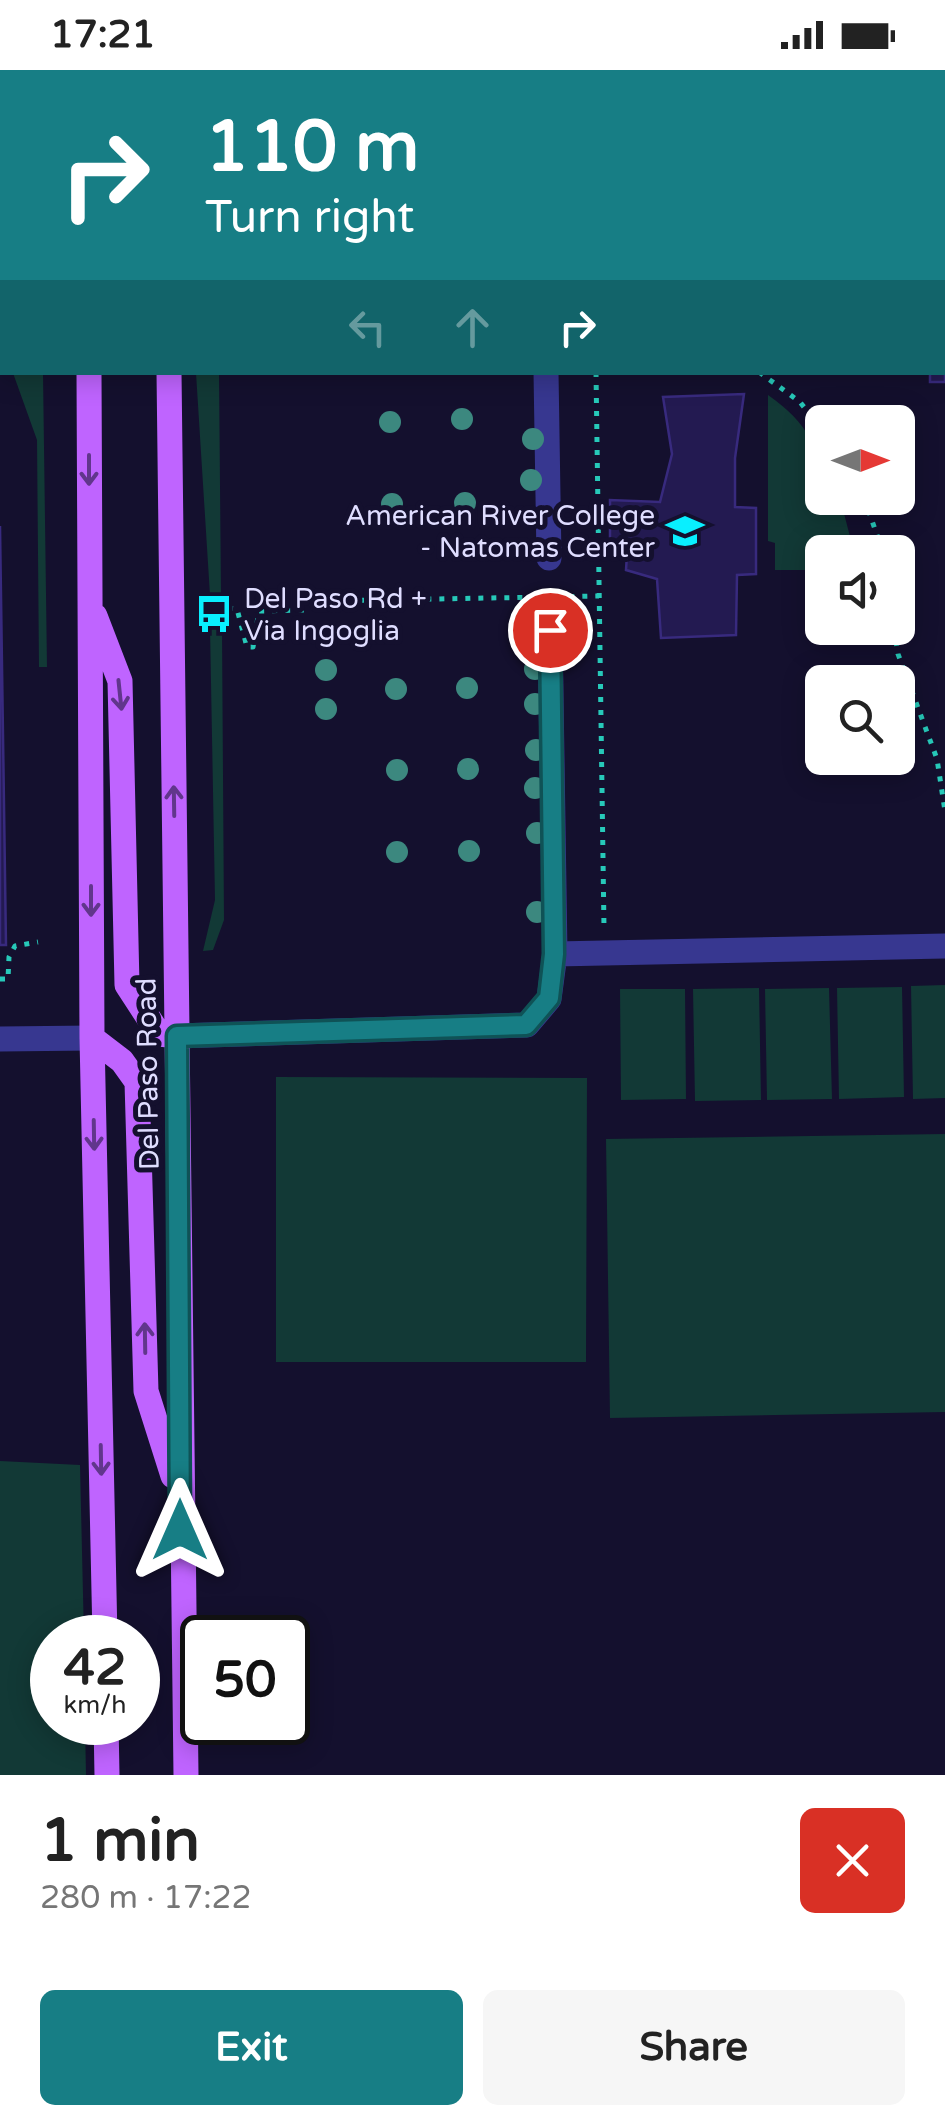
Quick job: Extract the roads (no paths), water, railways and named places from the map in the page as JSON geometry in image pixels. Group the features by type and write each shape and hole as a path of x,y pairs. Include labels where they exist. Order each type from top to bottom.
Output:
{"main road":[{"name":"Del Paso Road","path":"89,375 92,1038 105,1615"},
{"name":"Del Paso Road","path":"169,375 186,1775"},
{"path":"90,602 120,681 128,985 159,1034 177,1036"},
{"path":"92,1038 122,1061 137,1082 146,1391 180,1500"},
{"path":"107,1745 108,1775"}],"street":[{"path":"546,375 549,558"},
{"path":"177,1036 526,1025 549,998 554,954 550,630"},
{"path":"554,954 945,946"},
{"path":"0,1039 92,1038"}],"place":[{"name":"American River College - Natomas Center","path":"685,531"},
{"name":"Del Paso Rd + Via Ingoglia","path":"214,614"}]}
